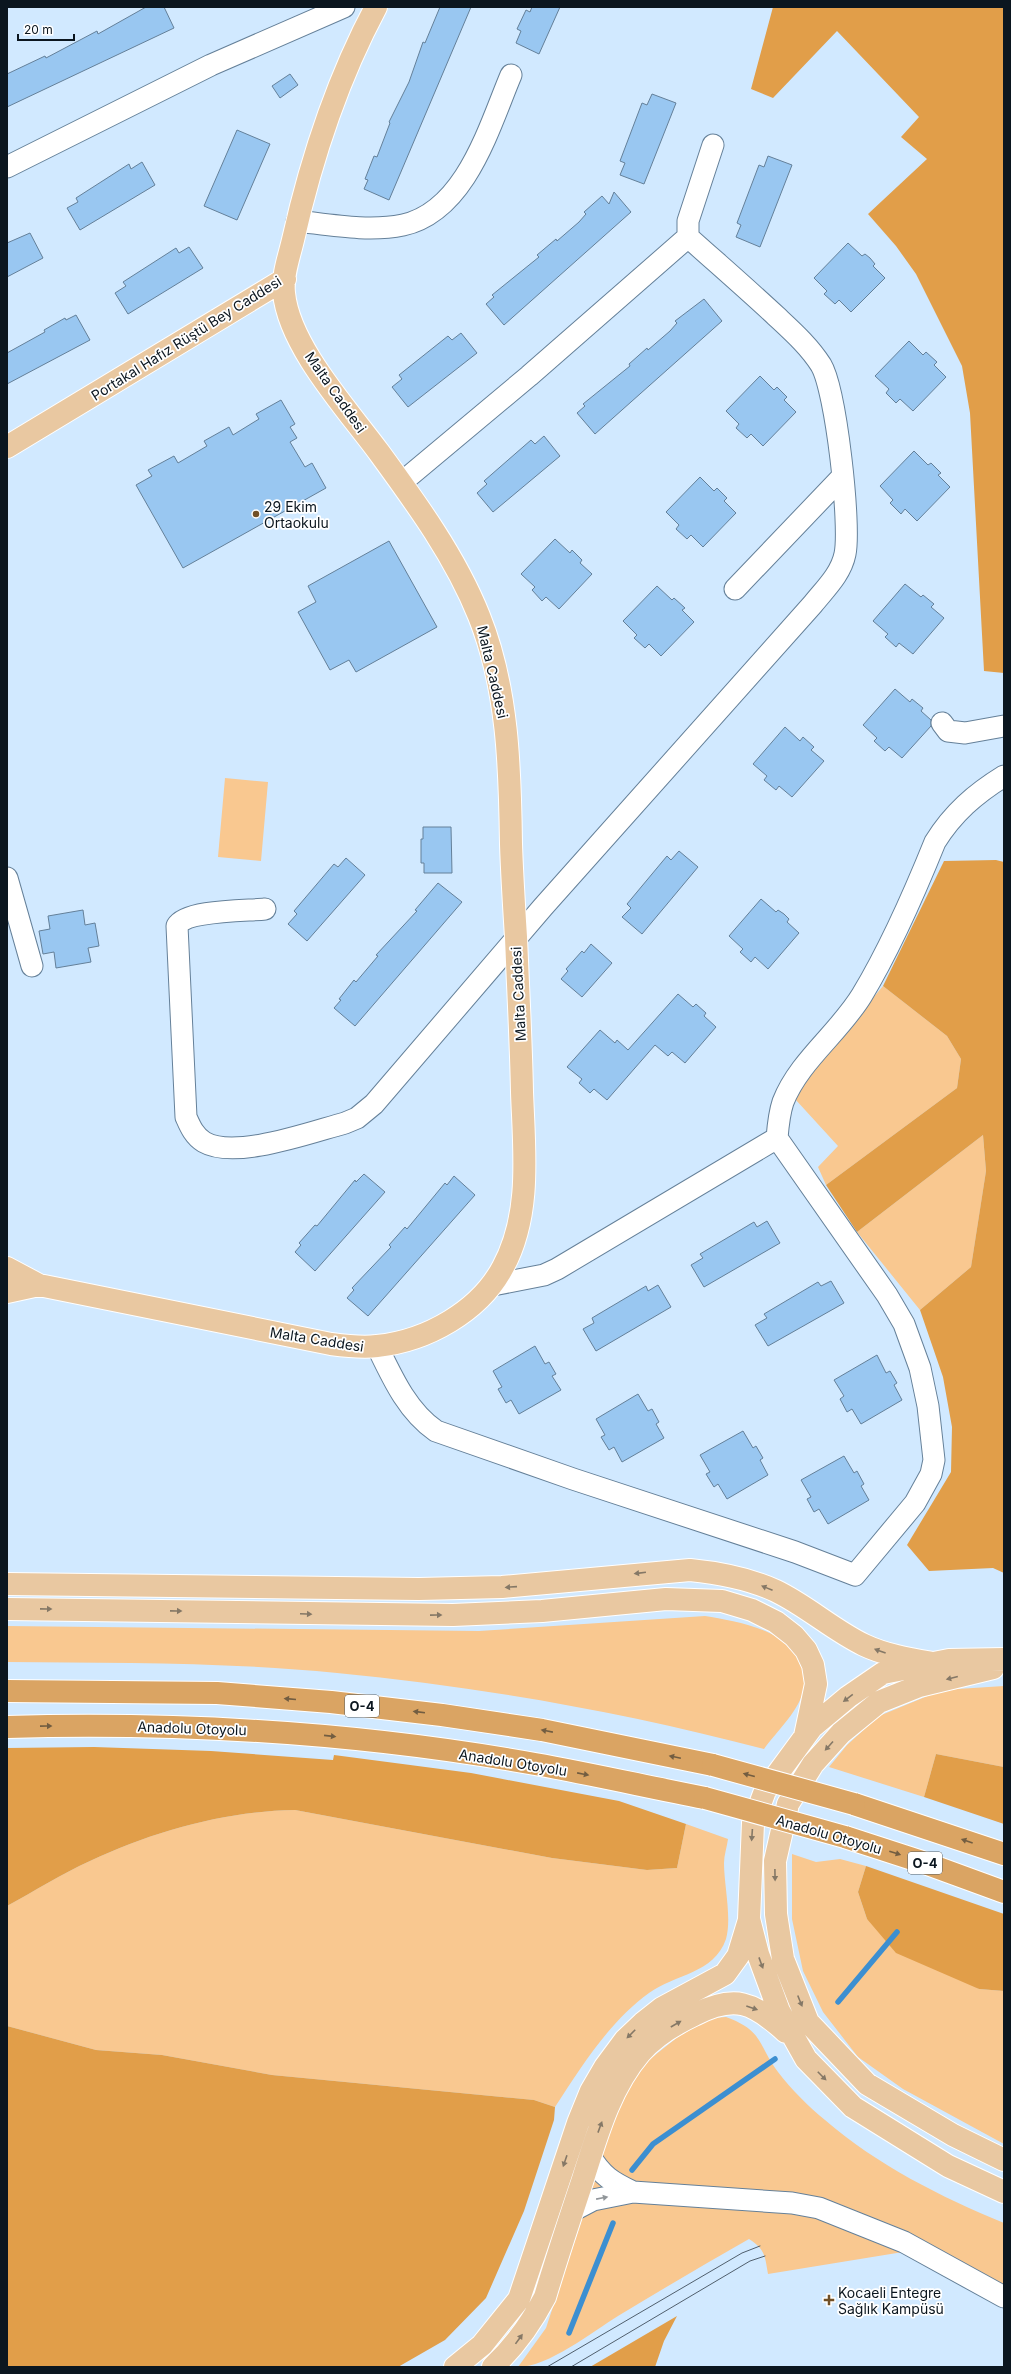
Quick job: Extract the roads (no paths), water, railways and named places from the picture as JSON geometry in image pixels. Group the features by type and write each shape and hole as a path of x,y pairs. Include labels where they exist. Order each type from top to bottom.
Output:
{"highway":[{"name":"O-4","path":"7,1691 217,1693 331,1702 442,1715 542,1730 713,1765 854,1804 1004,1854"},
{"name":"Anadolu Otoyolu","path":"7,1727 99,1725 216,1728 330,1736 534,1764 704,1798 845,1837 922,1862 1004,1892"}],"main road":[{"name":"Portakal Hafız Rüştü Bey Caddesi","path":"7,447 284,279 297,221 335,100 357,43 376,7"},
{"name":"Malta Caddesi","path":"7,1268 39,1285 331,1344 355,1347 378,1346 406,1340 444,1324 479,1299 493,1285 506,1263 517,1232 524,1183 520,1027 508,763 504,715 494,666 480,618 468,590 439,541 401,483 343,404 300,340 287,307 284,292 284,279"},
{"name":"Malta Caddesi","path":"7,1292 39,1285"},
{"path":"7,1584 419,1589 487,1588 543,1585 648,1572 690,1570 721,1573 751,1581 776,1591 838,1631 865,1646 892,1655 932,1663"},
{"path":"7,1609 446,1615 542,1611 666,1599 722,1601 752,1610 776,1622 794,1636 806,1650 812,1665 816,1684 805,1736"},
{"path":"455,2367 482,2345 519,2299 578,2123 591,2091 605,2066 625,2040 643,2022 662,2008 725,1974 738,1956 749,1919 753,1823 766,1791 812,1726 848,1697 883,1673 949,1660 1004,1659"},
{"path":"1004,1665 919,1686 879,1702 841,1733 813,1764 788,1804 775,1861 776,1914 783,1959 808,2022 867,2084 953,2135 1004,2160"},
{"path":"749,1919 758,1954 778,2011 806,2059 853,2107 948,2166 1004,2192"},
{"path":"493,2367 514,2346 533,2320 545,2297 600,2124 618,2085 641,2052 672,2026 714,2005 736,2004 765,2013 795,2041"}],"street":[{"path":"7,167 211,65 344,7"},
{"path":"297,221 339,226 380,228 402,225 423,218 447,198 469,172 511,75"},
{"path":"265,909 193,916 180,921 177,926 186,1117 197,1136 214,1146 250,1148 345,1123 364,1113 577,869 813,604 837,574 845,554 847,542 842,477 832,399 821,366 799,338 688,237 688,221 713,145"},
{"path":"401,483 529,376 688,237"},
{"path":"735,589 842,477"},
{"path":"942,723 948,731 965,733 1004,726"},
{"path":"378,1346 402,1394 420,1418 436,1431 573,1479 795,1552 855,1575 915,1503 931,1474 934,1460 928,1406 920,1368 904,1324 887,1295 777,1138 778,1120 783,1103 792,1084 818,1050 841,1026 861,997 881,963 942,830 963,805 1004,776"},
{"path":"7,878 32,966"},
{"path":"493,1285 544,1274 557,1268 777,1138"},
{"path":"590,2156 598,2170 614,2183 633,2192"},
{"path":"572,2211 593,2200 633,2192 792,2203 819,2208 904,2242 1004,2297"}],"waterway":[{"path":"838,2002 897,1932"},
{"path":"632,2170 653,2144 775,2059"},
{"path":"569,2333 613,2223"}],"tram line":[{"path":"547,2367 742,2253 760,2246"},
{"path":"571,2367 750,2261 765,2256"}],"place":[{"name":"29 Ekim Ortaokulu","path":"256,514"},
{"name":"Kocaeli Entegre Sağlık Kampüsü","path":"829,2300"}]}
